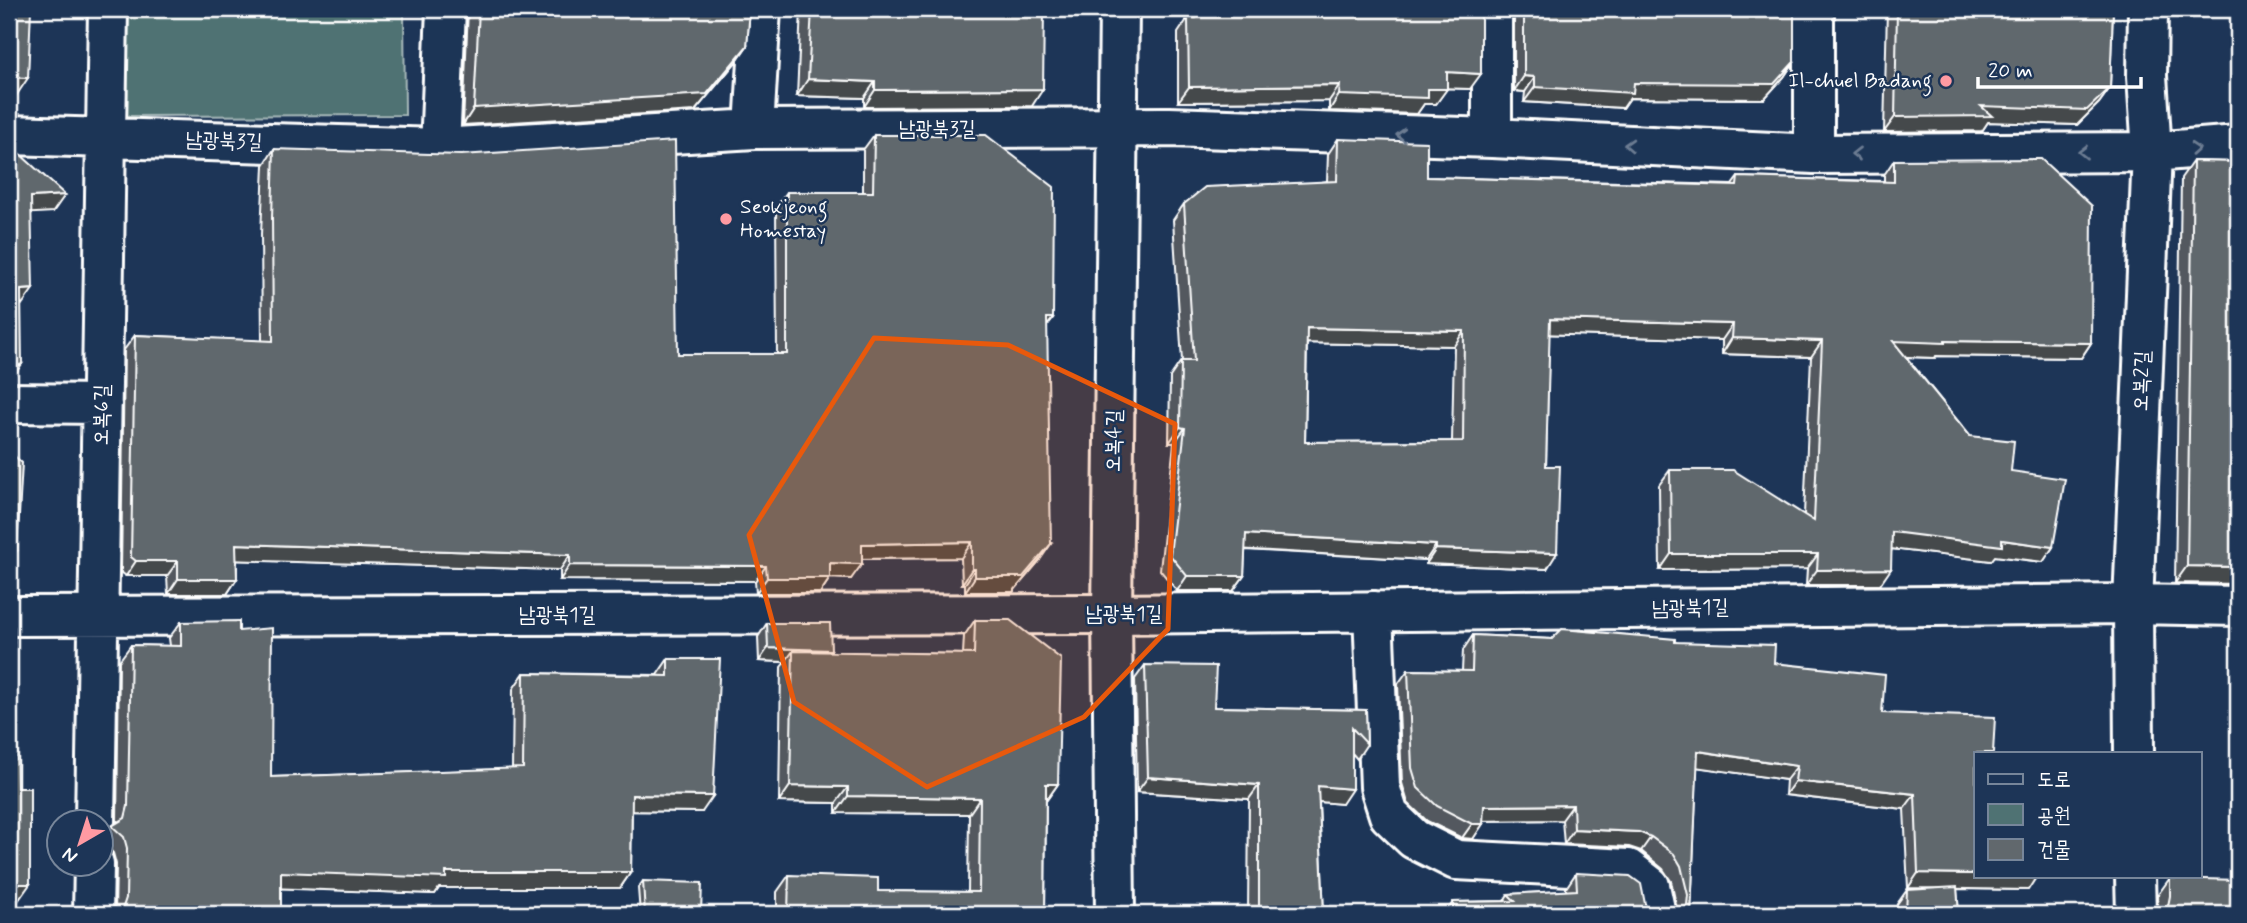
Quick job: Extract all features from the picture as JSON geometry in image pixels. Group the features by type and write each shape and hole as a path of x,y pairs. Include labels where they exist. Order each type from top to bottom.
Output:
{"street":[{"name":"오복6길","path":"95,808 108,9"},
{"path":"440,148 446,9"},
{"path":"754,130 761,9"},
{"name":"오복4길","path":"1115,914 1112,614 1119,9"},
{"path":"1492,9 1492,138"},
{"path":"1814,9 1814,154"},
{"name":"오복2길","path":"2134,752 2133,604 2152,152 2147,76 2148,9"},
{"name":"남광북3길","path":"9,135 440,148 754,130 1169,127 1492,138 1814,154 2152,152 2238,145"},
{"path":"9,403 102,404"},
{"name":"남광북1길","path":"9,616 1112,614 2133,604 2238,606"},
{"path":"1373,611 1380,787 1389,815 1415,839 1455,860 1628,869 1650,886 1656,914"},
{"path":"93,914 94,878"},
{"path":"2135,878 2136,914"}],"highlighted area":[{"path":"874,338 1008,345 1175,424 1168,629 1084,717 927,787 794,702 749,535"}],"green space":[{"path":"126,9 404,9 405,115 127,116"}],"building":[{"path":"9,9 31,9 28,78 9,77"},
{"path":"479,9 750,9 747,46 707,94 474,108"},
{"path":"812,9 1044,9 1043,89 875,90 875,82 808,79"},
{"path":"1197,9 1481,9 1481,74 1447,72 1447,89 1428,89 1428,98 1339,95 1340,85 1189,87 1188,18 1196,18"},
{"path":"1524,9 1794,9 1794,62 1774,84 1634,83 1633,93 1535,87 1535,77 1524,76"},
{"path":"1897,9 2113,9 2110,88 2087,110 1981,106 1992,116 1895,117"},
{"path":"874,135 986,135 1054,187 1053,318 1047,318 1051,544 1023,577 975,577 975,569 972,569 972,542 862,544 862,564 830,563 830,578 767,578 766,566 570,565 570,555 236,544 237,579 178,579 178,561 136,561 131,557 135,335 273,341 274,149 461,155 675,141 678,354 787,354 787,192 873,192"},
{"path":"1338,139 1427,142 1427,177 1737,186 1738,177 1894,182 1894,160 2041,159 2092,206 2091,343 1893,341 1970,436 2014,441 2011,471 2065,479 2053,547 2002,540 2002,546 1892,532 1891,569 1817,570 1818,554 1671,554 1670,470 1733,470 1814,521 1822,341 1732,338 1733,324 1550,319 1546,466 1560,466 1557,553 1436,549 1436,545 1246,534 1244,576 1187,576 1170,555 1185,428 1180,427 1181,361 1194,361 1184,204 1205,187 1337,181","holes":["1307,328 1464,331 1463,441 1305,442"]},
{"path":"9,144 65,195 31,197 33,289 21,290 22,364 9,369"},
{"path":"2193,161 2238,162 2238,567 2187,566"},
{"path":"9,451 22,463 17,551 9,551"},
{"path":"975,620 1010,620 1061,659 1058,784 1046,784 1045,914 788,914 789,875 878,878 878,891 979,892 980,798 848,796 848,787 790,786 793,651 974,654"},
{"path":"239,621 239,631 272,628 271,777 523,768 524,673 668,676 668,659 720,659 713,796 632,795 631,872 446,872 446,878 281,872 281,914 117,914 122,910 126,898 127,848 124,837 116,830 116,824 125,818 128,806 131,645 181,646 181,622"},
{"path":"9,623 14,627 17,788 30,788 30,884 9,884"},
{"path":"767,623 830,623 831,650 768,648"},
{"path":"1562,629 1675,639 1675,642 1775,645 1774,663 1885,675 1882,713 1995,717 1993,752 1974,752 1974,874 1918,873 1915,794 1795,781 1797,766 1698,751 1691,914 1681,914 1687,905 1688,895 1681,866 1674,854 1651,837 1639,832 1574,829 1573,805 1484,806 1483,824 1472,824 1437,806 1418,788 1412,768 1408,670 1472,671 1473,635 1552,639"},
{"path":"1145,665 1216,666 1214,707 1366,710 1367,744 1352,728 1352,789 1318,786 1324,914 1259,914 1259,785 1148,777"},
{"path":"1576,873 1630,876 1641,884 1645,904 1651,914 1454,914 1453,902 1515,901 1508,894 1577,890"},
{"path":"2170,878 2238,880 2238,914 2163,914 2170,896"},
{"path":"643,881 702,883 701,914 645,914"},
{"path":"1957,887 1959,914 1906,914 1907,890"}],"place":[{"name":"Il-chuel Badang","path":"1946,81"},
{"name":"Seokjeong Homestay","path":"726,219"}]}
